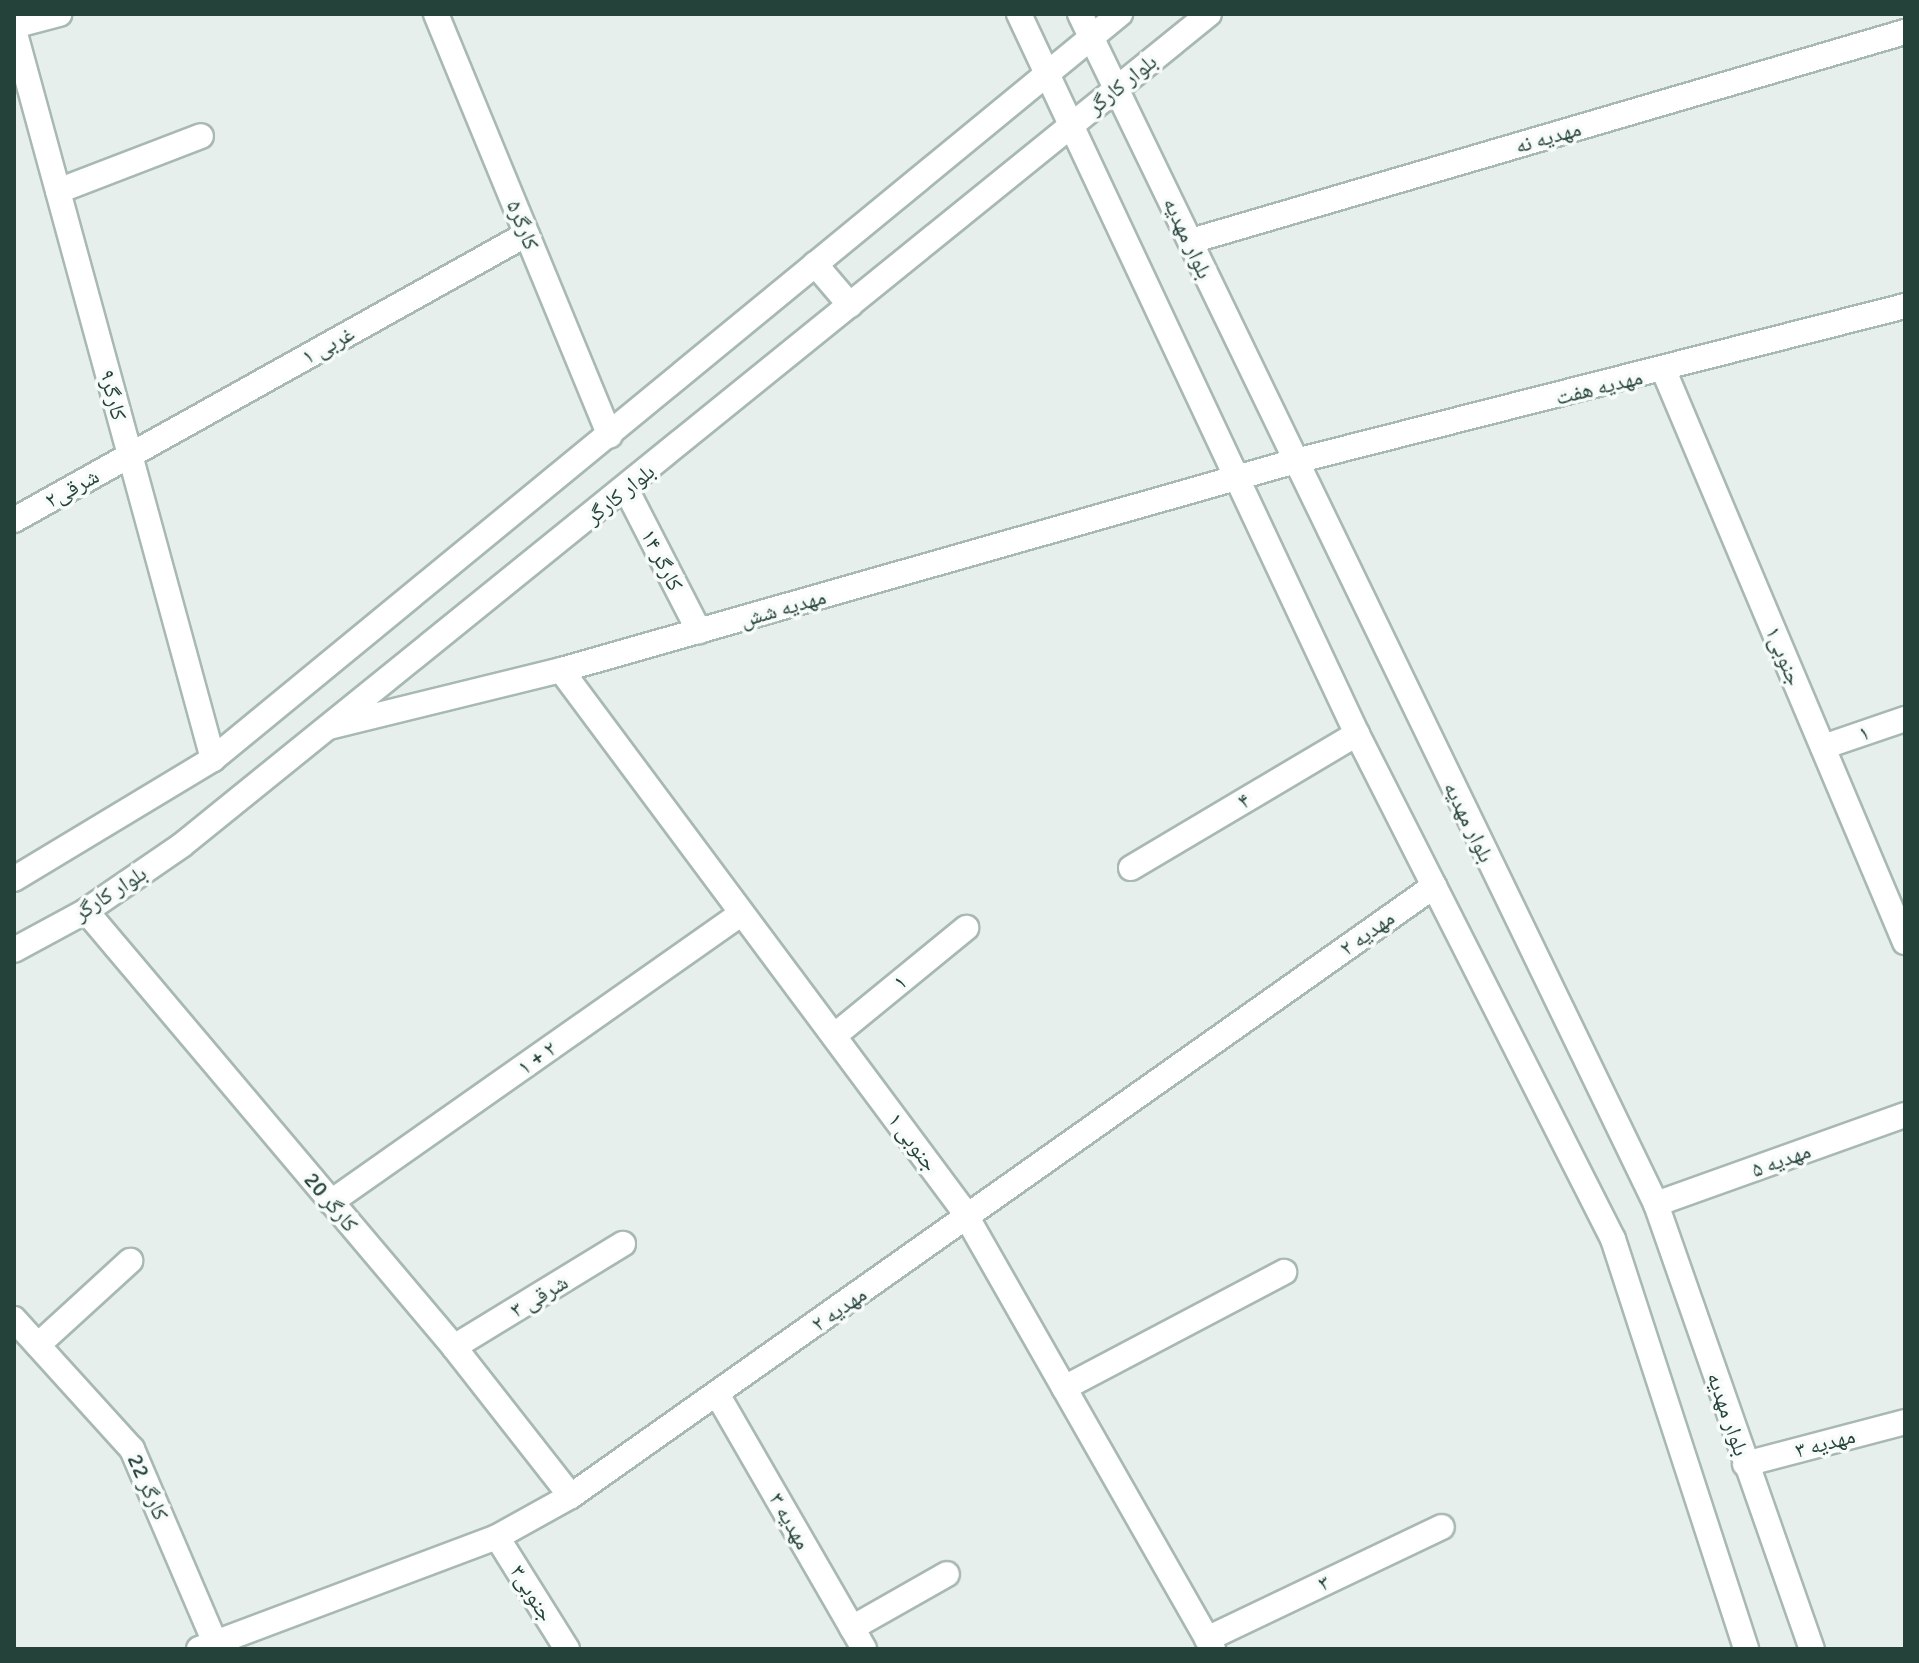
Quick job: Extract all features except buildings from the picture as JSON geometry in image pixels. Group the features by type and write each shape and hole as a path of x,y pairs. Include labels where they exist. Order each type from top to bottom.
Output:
{"street":[{"path":"14,28 59,14"},
{"name":"کارگر۵","path":"436,14 610,436"},
{"path":"1019,14 1235,480 1357,734 1613,1239 1746,1649"},
{"name":"بلوار مهدیه","path":"1080,14 1191,241 1292,462 1656,1204 1812,1649"},
{"path":"14,879 213,759 610,436 1044,73 1120,14"},
{"name":"بلوار کارگر","path":"14,950 86,911 182,845 626,489 1209,14"},
{"name":"کارگر۹","path":"14,28 213,759"},
{"name":"مهدیه نه","path":"1191,241 1905,32"},
{"path":"58,191 201,136"},
{"name":"۱ غربی","path":"130,456 527,234"},
{"path":"815,264 850,305"},
{"name":"مهدیه هفت","path":"1235,480 1292,462 1664,371 1905,306"},
{"name":"جنوبی۱","path":"1664,371 1905,942"},
{"name":"شرقی۲","path":"14,520 130,456"},
{"name":"مهدیه شش","path":"329,727 561,670 1235,480"},
{"name":"کارگر ۱۴","path":"626,489 699,631"},
{"name":"۱ جنوبی","path":"561,670 968,1219 1210,1644"},
{"name":"۱","path":"1823,747 1905,719"},
{"name":"۴","path":"1131,868 1357,734"},
{"name":"مهدیه ۲","path":"207,1646 497,1537 571,1496 968,1219 1434,886"},
{"name":"کارگر 20","path":"86,911 454,1347 571,1496"},
{"name":"۱ + ۲","path":"331,1202 742,913"},
{"name":"۱","path":"834,1036 966,928"},
{"name":"مهدیه ۵","path":"1656,1204 1905,1115"},
{"name":"۳ شرقی","path":"454,1347 623,1244"},
{"path":"38,1345 130,1261"},
{"path":"1064,1388 1284,1272"},
{"name":"کارگر 22","path":"14,1319 132,1449 207,1646"},
{"name":"مهدیه ۳","path":"717,1394 858,1639"},
{"name":"مهدیه ۳","path":"1745,1464 1905,1422"},
{"name":"۳","path":"1210,1644 1442,1527"},
{"name":"جنوبی۳","path":"497,1537 567,1649"},
{"path":"858,1639 947,1574"}]}
